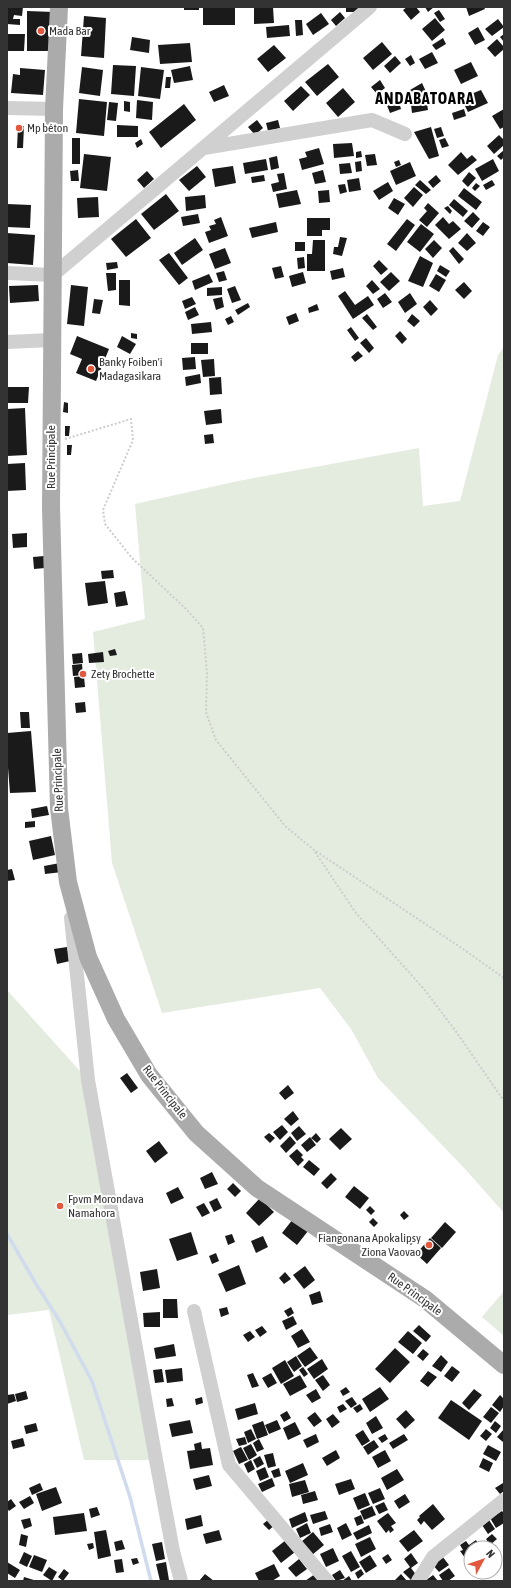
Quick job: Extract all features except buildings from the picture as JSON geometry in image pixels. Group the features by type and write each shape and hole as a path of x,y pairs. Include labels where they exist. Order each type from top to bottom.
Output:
{"main road":[{"name":"Rue Principale","path":"59,7 54,108 51,439 51,507 59,808 68,882 88,957 116,1019 149,1075 196,1133 257,1188 425,1298 504,1365"}],"street":[{"path":"7,273 53,275 370,7"},
{"path":"7,108 54,108"},
{"path":"203,148 372,120 405,134"},
{"path":"7,342 52,340"},
{"path":"68,882 88,1080 163,1498 173,1551 181,1581"},
{"path":"194,1311 229,1465 327,1581"},
{"path":"418,1581 433,1557 504,1500"}],"path":[{"path":"51,439 68,439 131,419 133,440 103,510 105,524 132,558 186,609 203,628 207,672 206,712 216,740 286,826 314,850 504,978"},
{"path":"314,850 356,913 424,989 455,1030 504,1101"}],"shaded area":[{"path":"504,347 504,1213 466,1170 378,1078 351,1029 320,988 162,1013 112,863 93,632 145,619 135,504 238,481 419,448 423,506 460,501 498,355"},
{"path":"7,990 88,1080 156,1460 84,1460 49,1310 7,1315"},
{"path":"504,1291 504,1336 482,1317"}],"waterway":[{"path":"7,1234 59,1320 92,1381 130,1497 151,1581"}],"place":[{"name":"Mada Bar","path":"41,31"},
{"name":"Mp béton","path":"19,128"},
{"name":"Banky Foiben'i Madagasikara","path":"91,369"},
{"name":"Zety Brochette","path":"83,674"},
{"name":"Fpvm Morondava Namahora","path":"60,1206"},
{"name":"Fiangonana Apokalipsy Ziona Vaovao","path":"429,1245"}],"district":[{"name":"ANDABATOARA","path":"425,98"}]}
